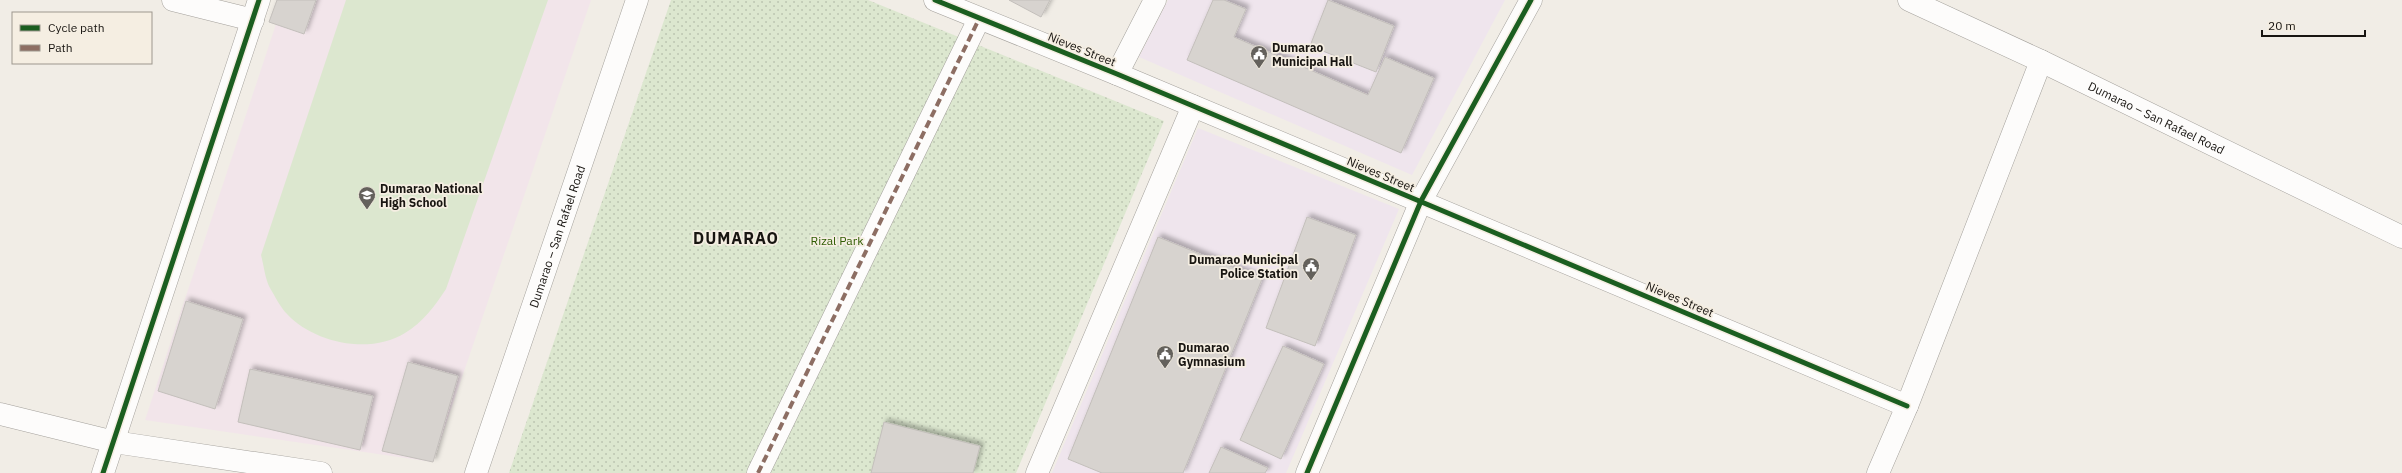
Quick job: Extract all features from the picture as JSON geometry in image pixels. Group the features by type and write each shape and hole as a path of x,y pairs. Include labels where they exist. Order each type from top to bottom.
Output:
{"street":[{"path":"103,473 256,10 173,0"},
{"name":"Dumarao – San Rafael Road","path":"476,473 637,0"},
{"name":"Nieves Street","path":"935,0 1194,106 1907,406"},
{"path":"1117,74 1155,0"},
{"path":"1307,473 1421,201 1531,0"},
{"name":"Dumarao – San Rafael Road","path":"1909,0 2041,61 2402,237"},
{"path":"758,473 979,19"},
{"path":"1878,473 1907,406 2041,61"},
{"path":"1037,473 1194,106"},
{"path":"0,414 114,442 321,473"}],"shaded area":[{"name":"Dumarao National High School","path":"284,0 591,0 433,462 145,420"},
{"path":"1168,0 1505,0 1412,175 1139,57"},
{"path":"1198,128 1399,209 1286,473 1052,473"}],"green space":[{"path":"346,0 548,0 446,289 428,313 411,329 391,340 376,343 343,343 327,339 298,324 284,311 270,288 261,255"},
{"name":"Rizal Park","path":"671,0 868,0 1164,121 1016,473 509,473"}],"building":[{"path":"277,0 316,0 304,34 269,22"},
{"path":"1009,0 1050,0 1041,17"},
{"name":"Dumarao Municipal Hall","path":"1213,0 1224,0 1246,9 1234,37 1368,95 1385,57 1434,78 1401,153 1187,60"},
{"path":"1328,0 1394,26 1376,72 1310,46"},
{"name":"Dumarao Municipal Police Station","path":"1307,217 1356,235 1315,346 1266,328"},
{"name":"Dumarao Gymnasium","path":"1158,237 1262,279 1183,473 1102,473 1068,459"},
{"path":"186,301 243,319 215,409 158,391"},
{"path":"1283,346 1324,364 1281,459 1240,440"},
{"path":"408,362 458,376 433,462 382,451"},
{"path":"250,369 373,396 360,450 238,422"},
{"path":"884,422 980,446 973,473 871,473"},
{"path":"1221,447 1268,468 1265,473 1209,473"}],"marked path":[{"path":"758,473 979,19"}],"cycle path":[{"path":"103,473 259,0"},
{"path":"935,0 1117,74 1907,406"},
{"path":"1307,473 1421,201 1531,0"}],"place":[{"name":"Dumarao Municipal Hall","path":"1259,69"},
{"name":"Dumarao National High School","path":"367,210"},
{"name":"Dumarao Municipal Police Station","path":"1311,281"},
{"name":"Dumarao Gymnasium","path":"1165,369"}],"district":[{"name":"DUMARAO","path":"736,238"}]}
